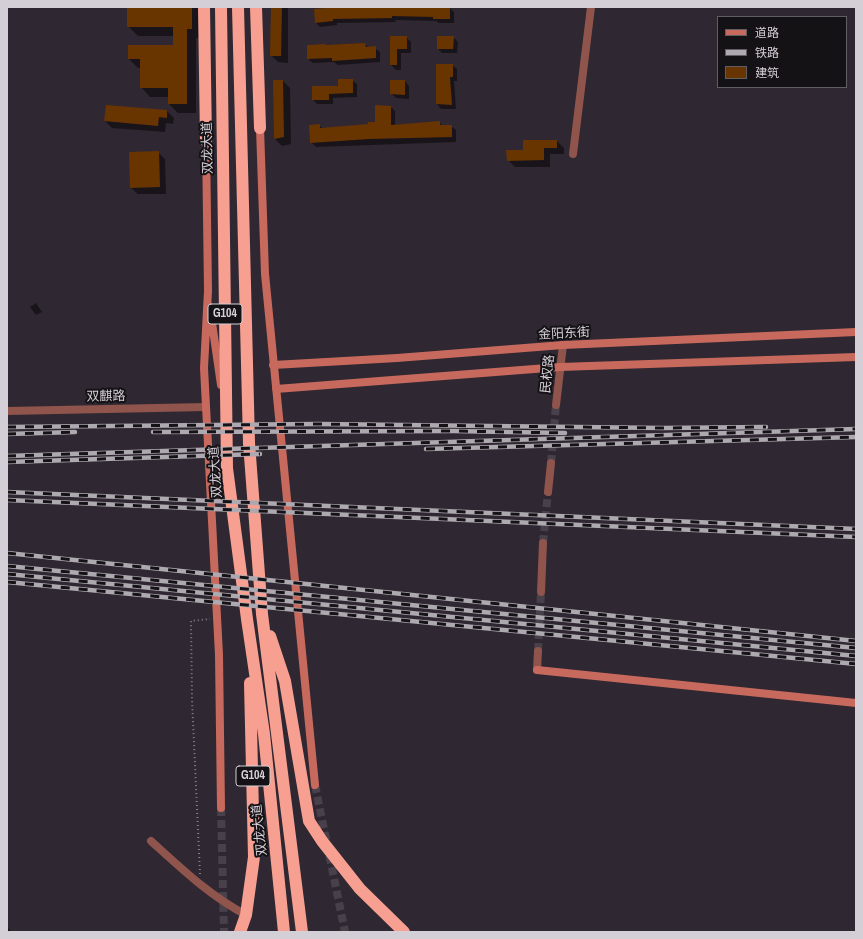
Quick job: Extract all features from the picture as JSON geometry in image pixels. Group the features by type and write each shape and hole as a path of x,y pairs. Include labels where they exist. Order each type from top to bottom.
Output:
{"highway":[{"name":"双龙大道","path":"204,7 206,141"},
{"name":"双龙大道","path":"221,7 228,468 247,619 264,734 284,932"},
{"name":"G104","path":"238,7 249,443 262,614 286,681 309,821 322,842 360,889 404,932"},
{"path":"256,7 260,128"},
{"path":"262,614 302,932"},
{"name":"G104","path":"240,932 246,916 254,857 253,750 247,619"},
{"path":"382,910 410,932"}],"street":[{"path":"573,154 591,7"},
{"path":"260,128 265,267 273,365 314,785"},
{"path":"206,141 208,291 204,368 217,618 221,808"},
{"path":"208,291 227,424"},
{"name":"金阳东街","path":"273,365 397,358 563,345 856,332"},
{"name":"民权路","path":"556,405 563,345"},
{"path":"276,389 560,367 856,357"},
{"name":"双麒路","path":"7,411 206,407"},
{"path":"548,492 551,463"},
{"path":"541,592 543,543"},
{"path":"538,651 537,670 856,703"},
{"path":"151,841 201,886 221,901 246,916"}],"path":[{"path":"201,886 192,699 191,621 217,618"}],"building":[{"path":"127,7 192,7 192,29 187,29 187,104 168,104 168,88 140,88 140,59 128,59 128,45 173,45 173,27 127,27"},
{"path":"271,7 282,7 281,56 270,56"},
{"path":"339,7 450,7 450,19 392,16 392,18 333,19 333,21 315,23 314,9"},
{"path":"390,36 407,36 407,49 397,49 397,65 390,65"},
{"path":"437,36 454,36 453,49 437,49"},
{"path":"365,43 366,47 376,46 376,58 332,61 332,58 307,59 307,45"},
{"path":"436,64 453,64 453,77 450,77 452,105 436,104"},
{"path":"338,79 353,79 353,93 329,94 329,100 312,100 312,86 338,86"},
{"path":"273,80 283,80 284,137 274,139"},
{"path":"390,80 405,80 405,95 390,94"},
{"path":"106,105 167,110 167,118 159,117 158,126 104,121"},
{"path":"375,105 391,106 391,125 440,121 440,125 452,125 452,137 369,139 310,143 309,125 320,124 320,128 368,124 368,122 375,122"},
{"path":"523,140 557,140 557,148 544,148 544,160 507,161 506,150 523,150"},
{"path":"159,151 160,187 130,188 129,152"}],"tunnel":[{"path":"551,463 556,405"},
{"path":"543,543 548,492"},
{"path":"538,651 541,592"},
{"path":"315,785 345,932"},
{"path":"221,808 224,932"}],"railway":[{"path":"7,427 318,424 663,428 766,427"},
{"path":"7,456 856,429"},
{"path":"153,432 453,431 565,433"},
{"path":"7,434 75,432"},
{"path":"426,449 856,437"},
{"path":"7,462 260,454"},
{"path":"7,492 856,529"},
{"path":"7,500 856,537"},
{"path":"7,553 856,641"},
{"path":"7,566 856,648"},
{"path":"7,574 856,656"},
{"path":"7,582 856,664"}]}
